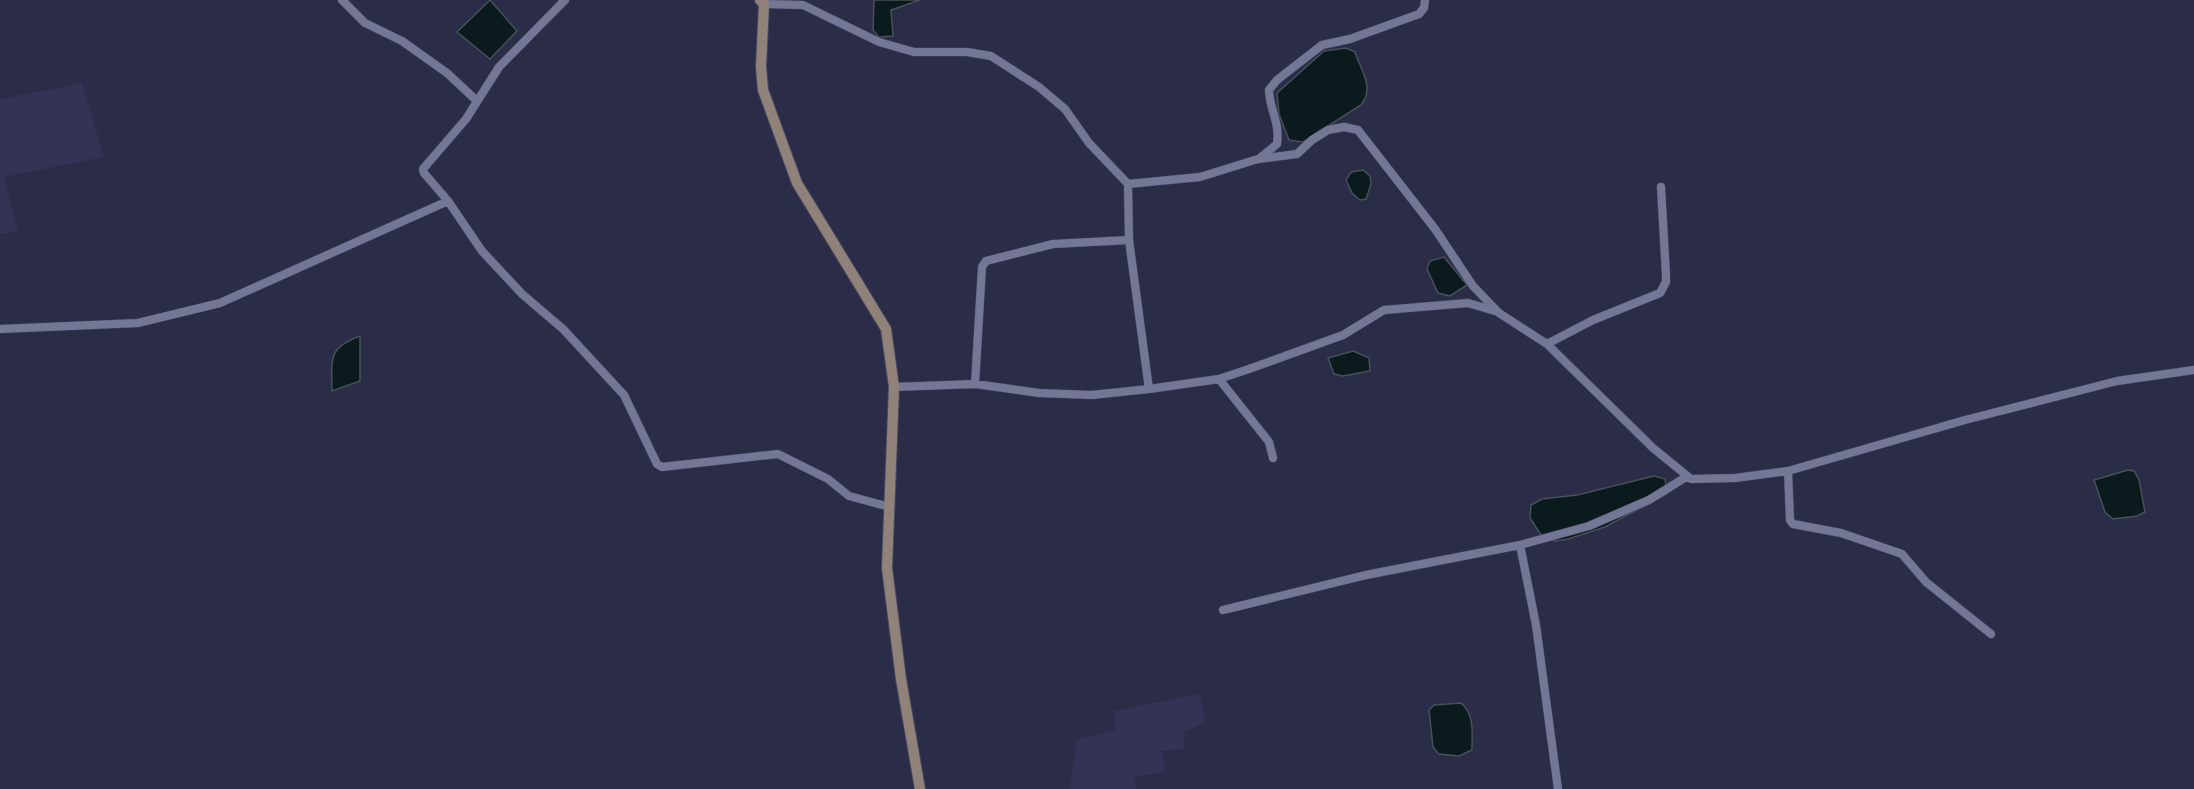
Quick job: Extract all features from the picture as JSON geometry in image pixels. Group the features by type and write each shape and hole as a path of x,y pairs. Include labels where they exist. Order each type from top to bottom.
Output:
{"street":[{"path":"342,0 365,23 411,48 447,73 477,101"},
{"path":"565,0 498,67 466,119 423,169 482,251 522,294 563,329 624,395 657,464 662,467 778,454 828,479 849,496 869,504 890,507"},
{"path":"1258,159 1277,144 1279,126 1270,103 1269,90 1277,80 1322,45 1350,39 1419,14 1424,8 1425,0"},
{"path":"920,789 901,679 887,568 894,387 886,329 797,183 763,90 762,2 803,5 879,42 914,52 967,52 991,56 1039,87 1065,109 1089,143 1128,183 1129,240 1149,389"},
{"path":"1128,183 1200,177 1258,159 1297,154 1312,140 1328,130 1344,127 1358,130 1435,229 1473,285 1499,313"},
{"path":"1548,344 1593,320 1660,292 1664,288 1666,274 1660,187"},
{"path":"0,329 138,323 220,303 448,201"},
{"path":"975,384 982,267 986,261 1053,244 1129,240"},
{"path":"894,387 975,384 1039,393 1092,395 1219,379 1343,335 1384,310 1468,303 1484,306 1499,313 1548,344 1686,477 1708,480 1788,471 1931,429 2117,381 2194,370"},
{"path":"1219,379 1263,434 1273,458"},
{"path":"1788,471 1790,520 1793,524 1841,533 1902,554 1926,582 1992,634"},
{"path":"1223,610 1366,575 1520,545 1589,526 1649,500 1686,477"},
{"path":"1520,545 1536,625 1558,789"}],"shaded area":[{"path":"490,0 517,31 490,59 457,32"},
{"path":"874,0 920,0 891,10 893,36 879,37 873,30"},
{"path":"1346,48 1355,52 1366,79 1367,92 1361,105 1303,142 1289,140 1279,114 1277,93 1324,51"},
{"path":"82,83 104,157 4,177 18,231 0,234 0,99"},
{"path":"1363,170 1370,176 1371,184 1366,199 1360,200 1352,193 1346,180 1351,172"},
{"path":"1444,257 1467,285 1450,296 1438,293 1427,269 1430,261"},
{"path":"360,336 360,381 332,391 332,363 337,350 349,340"},
{"path":"1353,351 1369,358 1370,371 1343,376 1334,374 1328,358"},
{"path":"2128,470 2134,471 2139,480 2145,512 2137,516 2113,519 2105,512 2094,480"},
{"path":"1654,476 1665,479 1667,494 1605,527 1555,541 1543,538 1530,518 1531,505 1542,499 1577,495"},
{"path":"1200,694 1206,723 1183,732 1185,749 1161,751 1166,772 1135,777 1136,789 1070,789 1077,740 1115,730 1114,711"},
{"path":"1461,703 1471,719 1472,750 1459,756 1439,754 1433,747 1429,710 1434,705"}]}
